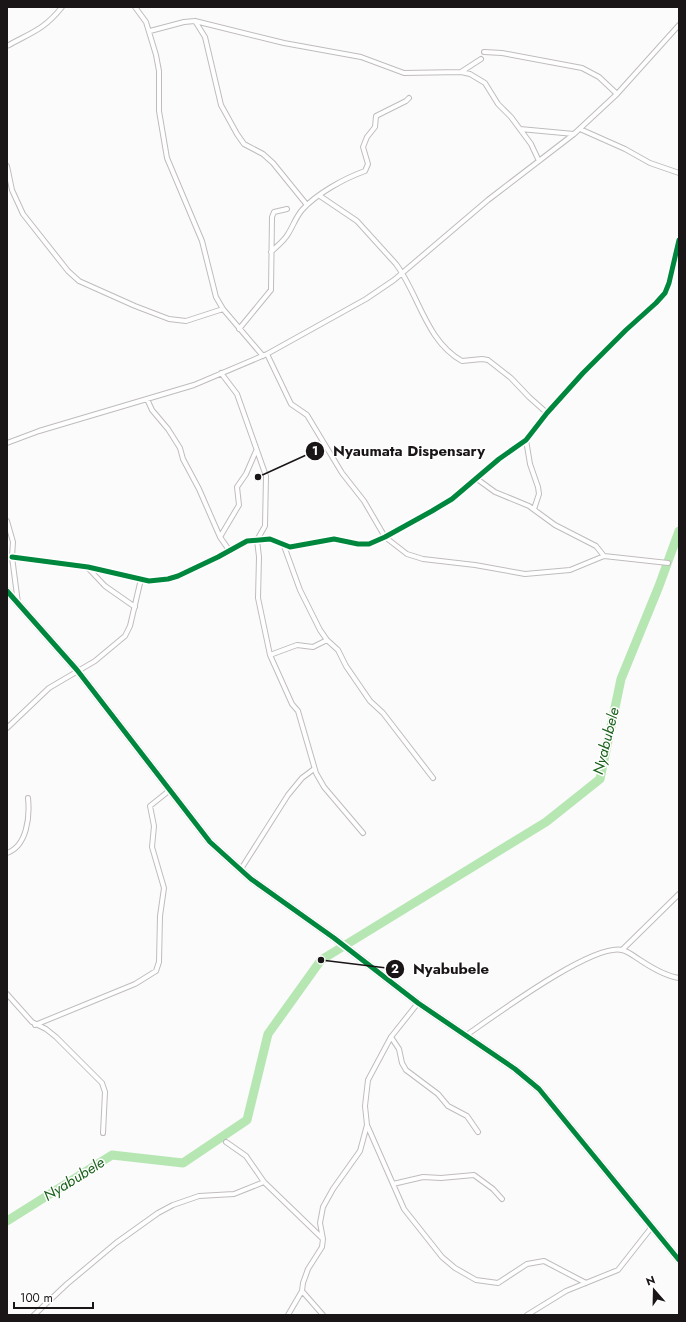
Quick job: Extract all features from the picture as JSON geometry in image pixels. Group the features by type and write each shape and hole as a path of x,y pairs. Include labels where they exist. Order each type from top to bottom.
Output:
{"street":[{"path":"7,46 39,30 51,20 62,7"},
{"path":"135,7 150,31 158,66 159,111 167,158 202,241 216,297 223,309 239,329 265,355 289,401 307,415 342,473 364,502 385,537 402,551 413,556 525,574 570,570 604,556 668,563"},
{"path":"150,31 184,22 195,21 278,42 361,57 404,73 461,72 470,74 485,84 498,104 520,129 535,150 539,161"},
{"path":"195,21 205,37 222,105 237,134 247,146 263,154 273,163 307,205"},
{"path":"7,443 39,431 194,385 265,355 366,299 385,287 434,248 488,200 580,129 618,94 679,24"},
{"path":"484,52 502,53 582,68 599,77 618,94"},
{"path":"461,72 481,59"},
{"path":"271,252 287,236 300,212 307,205 347,178 365,171 368,164 363,147 367,137 375,127 376,116 409,98"},
{"path":"520,129 574,134"},
{"path":"580,129 625,149 664,170 679,174"},
{"path":"7,166 12,190 23,214 68,271 79,281 135,306 169,319 186,320 223,309"},
{"path":"320,196 358,221 402,272 420,310 442,344 462,361 482,359 488,360 511,378 547,413"},
{"path":"239,329 271,290 272,217 274,212 286,208"},
{"path":"12,556 88,567 150,581 168,579 218,557 243,542 270,539 284,546 290,547 334,539 358,544 369,544 385,537 432,512 452,499 504,455 526,440 547,413 621,335 661,298 669,283 679,240"},
{"path":"221,373 237,394 266,476 265,526 257,540 260,557 258,598 270,655 292,704 298,711 314,769 324,787 363,833"},
{"path":"146,399 152,410 168,429 180,448 183,459 199,489 220,537 229,550"},
{"path":"526,440 530,464 538,487 534,509"},
{"path":"220,537 240,505 237,487 246,474 256,451"},
{"path":"477,478 495,492 534,509 552,523 598,547 604,556"},
{"path":"7,521 13,542 12,556 18,603"},
{"path":"284,546 305,600 327,640 338,650 346,666 370,701 383,713 433,778"},
{"path":"88,567 104,586 135,607"},
{"path":"7,728 40,695 77,670 103,655 125,636 130,626 141,579"},
{"path":"7,591 77,670 210,842 251,879 334,938 418,1003 464,1036 515,1069 539,1089 651,1228 679,1260"},
{"path":"270,655 297,645 313,647 327,640"},
{"path":"241,869 288,795 302,778 314,769"},
{"path":"35,1025 135,984 156,971 159,962 160,908 164,888 152,847 154,826 150,806 170,790"},
{"path":"7,853 17,847 28,823 28,798"},
{"path":"622,950 679,894"},
{"path":"464,1036 543,983 599,953 611,950 622,950 661,972 679,978"},
{"path":"7,994 35,1025 46,1029 56,1037 102,1084 105,1092 103,1133"},
{"path":"418,1003 391,1037 368,1080 364,1106 367,1125 404,1209 442,1257 455,1268 476,1280 498,1283 527,1264 544,1261 586,1283"},
{"path":"391,1037 399,1049 402,1063 406,1070 438,1094 448,1106 467,1116 478,1132"},
{"path":"288,1315 302,1291 305,1275 322,1248 323,1239 320,1223 323,1207 333,1189 360,1151 367,1125"},
{"path":"226,1142 246,1156 264,1182 323,1239"},
{"path":"393,1184 423,1177 441,1178 474,1175 493,1189 502,1199"},
{"path":"34,1315 67,1284 116,1243 158,1213 173,1205 199,1196 234,1194 264,1182"},
{"path":"527,1315 566,1291 618,1270 651,1228"},
{"path":"302,1291 322,1315"}],"waterway":[{"name":"Nyabubele","path":"7,1221 112,1155 183,1163 247,1120 268,1034 321,960 546,822 600,779 621,679 659,586 679,531"}],"cycle path":[{"path":"12,557 88,567 149,581 168,579 178,576 247,541 270,539 290,547 334,539 358,544 369,544 385,537 452,499 499,459 526,440 547,413 583,373 665,293 669,283 679,240"},
{"path":"7,591 77,670 210,842 251,879 334,938 418,1003 515,1069 539,1089 679,1260"}],"place":[{"name":"Nyaumata Dispensary","path":"258,477"},
{"name":"Nyabubele","path":"321,960"}]}
